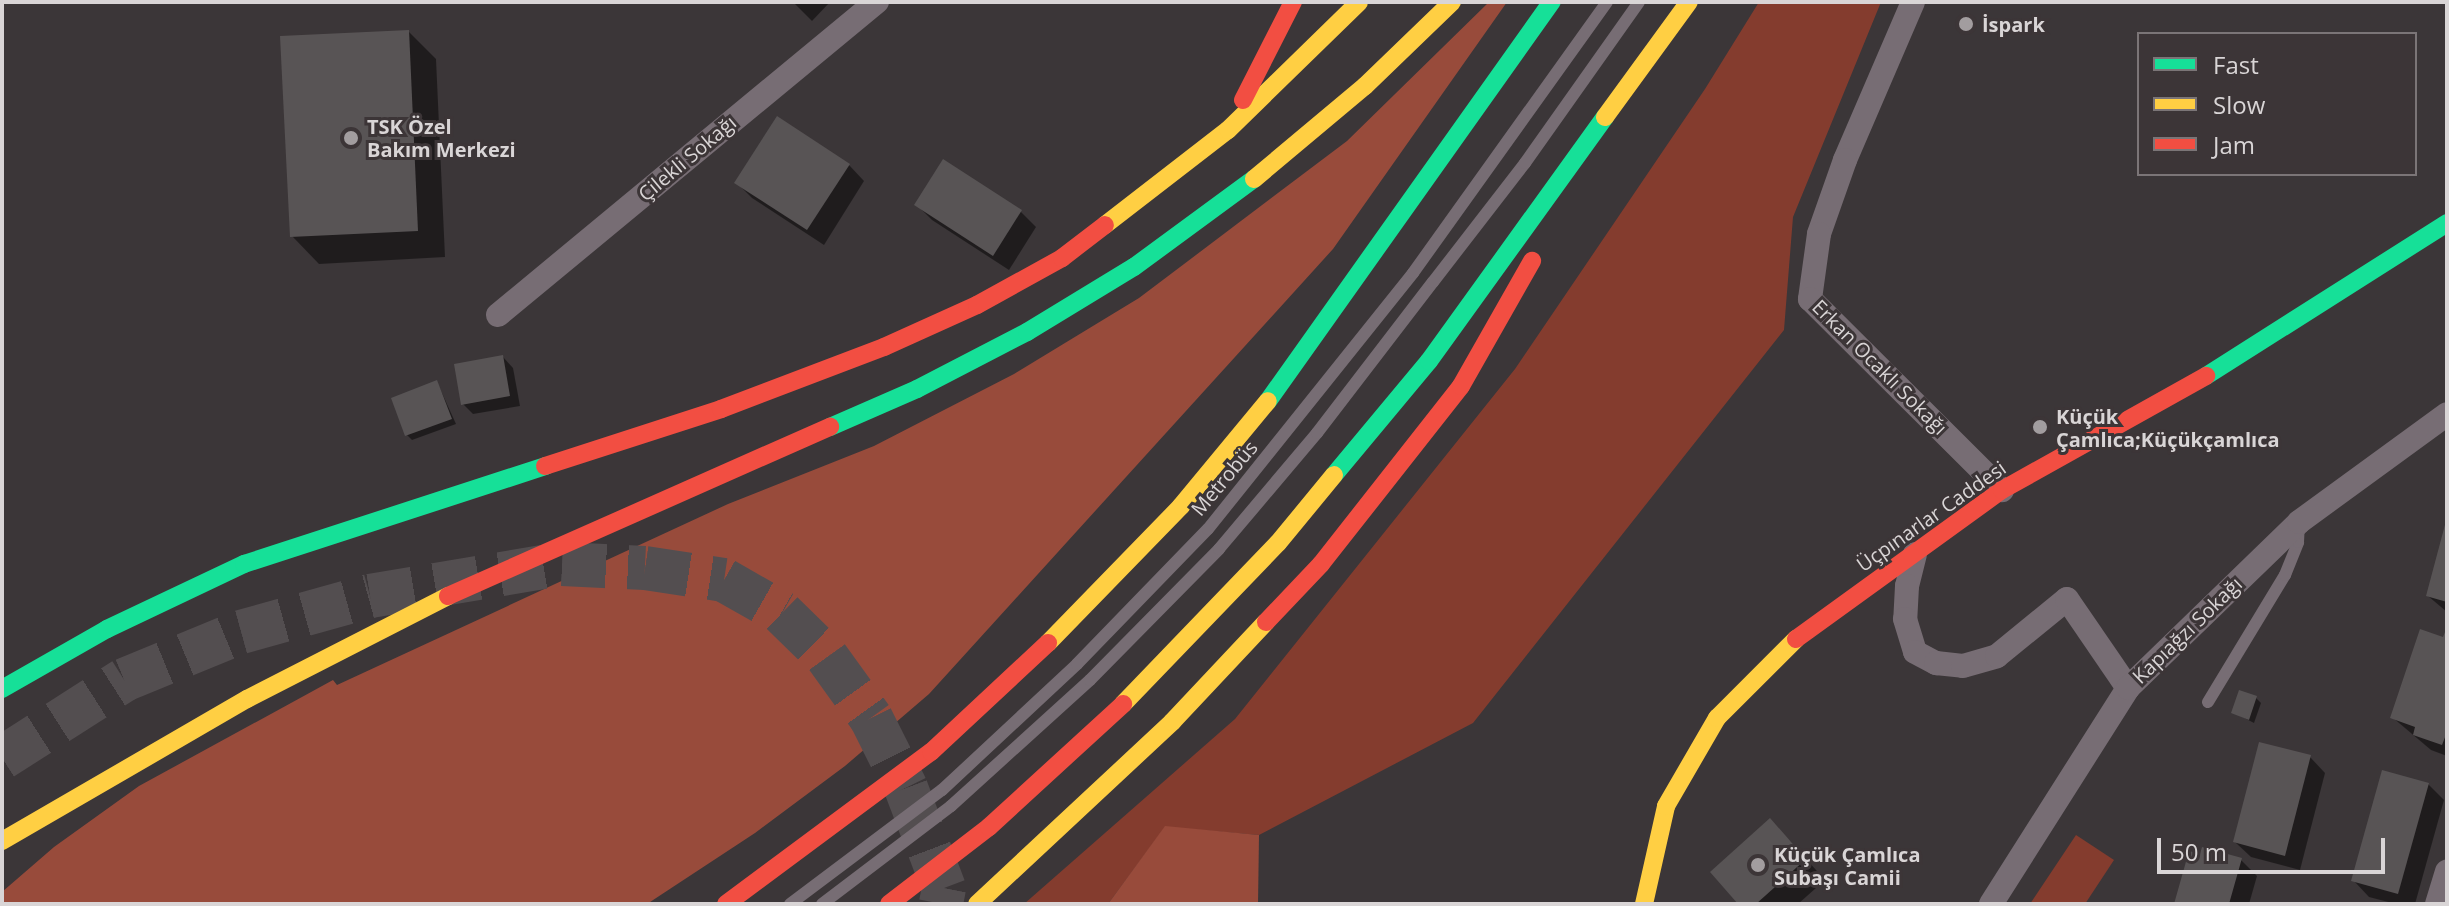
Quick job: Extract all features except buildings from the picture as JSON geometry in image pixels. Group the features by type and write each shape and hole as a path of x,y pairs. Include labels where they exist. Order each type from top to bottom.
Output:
{"main road":[{"path":"1228,130 1293,2"},
{"path":"2,689 107,629 244,564 721,409 884,347 977,305 1062,258 1228,130 1359,2"},
{"path":"7,837 247,699 413,611 917,389 1027,332 1134,267 1255,178 1365,86 1452,2"},
{"path":"726,904 790,860 931,752 1081,612 1181,506 1268,401 1352,287 1552,2"},
{"path":"889,904 989,827 1113,712 1278,543 1429,361 1689,2"},
{"path":"1560,212 1645,65"},
{"name":"Üçpınarlar Caddesi","path":"1644,904 1666,806 1717,718 1786,646 2002,490 2238,358 2447,223"},
{"path":"977,904 1172,722 1321,564 1461,386 1545,239"}],"street":[{"name":"Çilekli Sokağı","path":"498,315 877,2"},
{"name":"Erkan Ocaklı Sokağı","path":"1913,2 1845,160 1819,234 1810,299 2002,490"},
{"name":"Kapıağzı Sokağı","path":"1991,904 2128,688 2299,522 2447,414"},
{"path":"1915,554 1907,586 1905,619 1915,652 1936,663 1963,666 1997,656 2067,599 2128,688"},
{"path":"2437,904 2447,871"}],"lane":[{"name":"Metrobüs","path":"790,904 942,790 1077,664 1208,529 1413,273 1607,2"},
{"name":"Metrobüs","path":"822,904 951,806 1090,680 1219,549 1317,433 1525,163 1639,2"},
{"path":"2208,702 2285,575 2298,542 2299,522"}],"shaded area":[{"path":"1489,2 1507,2 1333,249 929,694 845,766 755,833 647,904 2,904 2,892 54,847 139,786 333,680 337,685 728,504 874,446 1014,374 1139,298 1347,141"},
{"path":"1759,2 1881,2 1793,217 1784,330 1473,723 1259,835 1165,827 1108,904 1024,904 1235,719 1515,369 1705,89"},
{"path":"1165,826 1259,835 1258,904 1108,904"},
{"path":"2076,835 2114,860 2085,904 2030,904"}],"tunnel":[{"path":"2,758 124,680 241,632 370,596 562,564 645,568 724,580 782,613 827,657 871,718 906,788 944,888 941,904"}],"traffic: fast":[{"path":"1268,401 1552,2"},
{"path":"1334,475 1429,361 1605,117"},
{"path":"830,427 917,389 1027,332 1134,267 1254,179"},
{"path":"2206,376 2447,223"},
{"path":"2,689 107,629 244,564 545,466"}],"traffic: slow":[{"path":"1105,225 1228,130 1359,2"},
{"path":"1254,179 1365,86 1452,2"},
{"path":"1605,117 1689,2"},
{"path":"1048,643 1181,506 1268,401"},
{"path":"1123,704 1278,543 1334,475"},
{"path":"2,841 247,699 448,596"},
{"path":"977,904 1172,722 1266,622"},
{"path":"1644,904 1666,806 1717,718 1796,639"}],"traffic: jam":[{"path":"1243,100 1293,2"},
{"path":"545,466 721,409 884,347 977,305 1062,258 1105,225"},
{"path":"1266,622 1321,564 1461,386 1532,261"},
{"path":"1796,639 2002,490 2206,376"},
{"path":"448,596 830,427"},
{"path":"726,904 931,752 1048,643"},
{"path":"889,904 989,827 1123,704"}],"place":[{"name":"İspark","path":"1966,24"},
{"name":"TSK Özel Bakım Merkezi","path":"351,138"},
{"name":"Küçük Çamlıca;Küçükçamlıca","path":"2040,427"},
{"name":"Küçük Çamlıca Subaşı Camii","path":"1758,865"}]}
